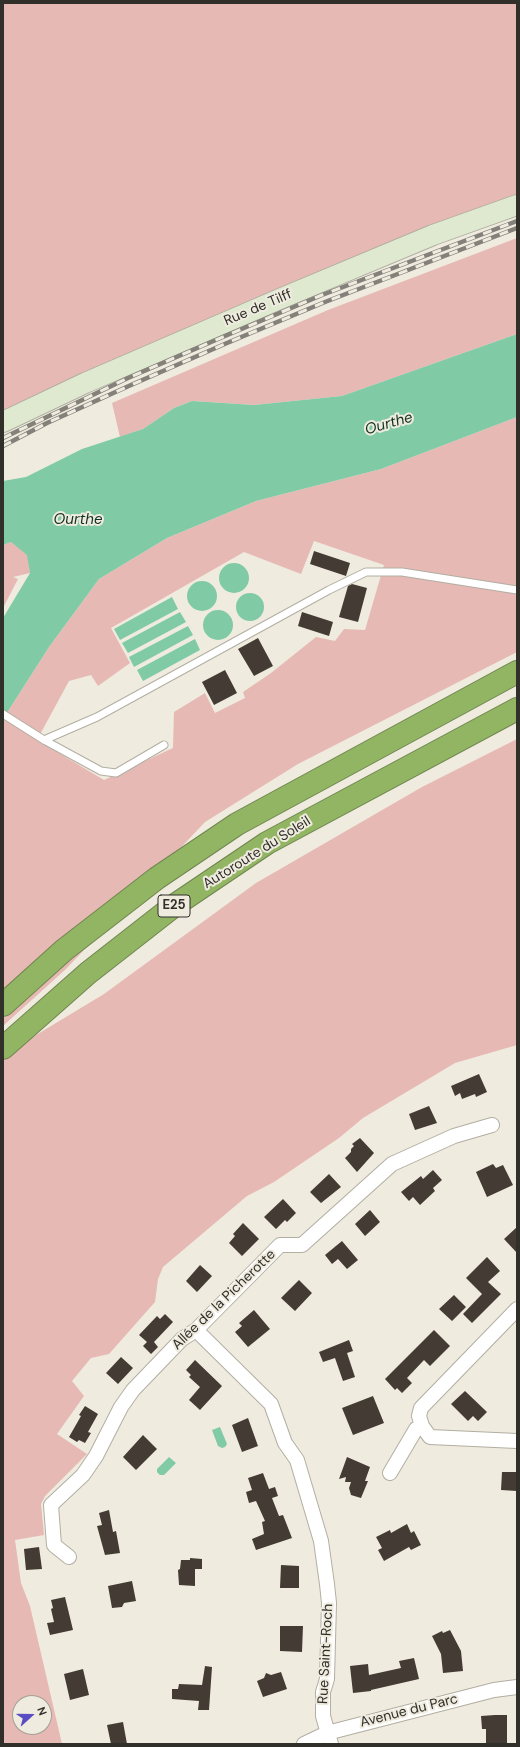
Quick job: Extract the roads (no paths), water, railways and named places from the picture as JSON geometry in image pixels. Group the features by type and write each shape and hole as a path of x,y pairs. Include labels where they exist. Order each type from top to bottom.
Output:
{"highway":[{"name":"E25","path":"3,1005 64,950 157,878 237,824 517,672"},
{"name":"Autoroute du Soleil","path":"3,1048 88,973 175,905 267,844 517,709"}],"main road":[{"name":"Rue de Tilff","path":"3,422 85,383 282,298 434,235 517,205"}],"street":[{"name":"Allée de la Picherotte","path":"69,1557 54,1545 51,1505 83,1475 96,1456 121,1407 133,1390 182,1339 196,1330 280,1245 302,1245 392,1164 454,1136 492,1124"},
{"path":"517,1309 421,1408 419,1416 422,1426 430,1437 517,1441"},
{"name":"Rue Saint-Roch","path":"196,1330 271,1404 285,1443 297,1460 321,1541 327,1584 329,1603 327,1679 323,1692 323,1710 329,1738"},
{"path":"390,1473 416,1429 422,1426"},
{"name":"Avenue du Parc","path":"304,1744 494,1690 517,1687"}],"lane":[{"path":"44,740 97,717 329,590 366,572 402,572 516,590"},
{"path":"3,714 44,740 95,768 116,773 164,745"}],"water":[{"name":"Ourthe","path":"517,334 517,417 381,469 256,501 167,538 99,579 49,647 3,719 3,618 30,573 27,555 11,542 3,545 3,481 26,477 82,449 143,429 174,408 192,401 254,405 342,396"},
{"path":"234,563 240,564 248,572 248,584 240,592 234,593 228,592 220,584 219,578 220,572 228,564"},
{"path":"202,581 208,582 216,590 216,602 208,610 202,611 196,610 188,602 187,596 188,590 196,582"},
{"path":"250,593 256,594 260,597 263,601 263,613 260,617 256,620 250,621 244,620 240,617 237,613 236,607 237,601 240,597 244,594"},
{"path":"172,597 178,609 120,640 114,629"},
{"path":"218,610 228,615 233,625 228,635 218,640 208,635 203,625 208,615"},
{"path":"180,612 186,622 128,653 122,643"},
{"path":"188,626 193,635 134,667 129,657"},
{"path":"195,639 200,650 143,681 137,670"},
{"path":"220,1427 227,1444 222,1448 218,1446 212,1430"},
{"path":"169,1457 176,1463 164,1475 160,1475 157,1472 157,1469"}],"railway":[{"path":"3,438 128,378 322,295 517,221"},
{"path":"3,446 47,423 227,343 325,302 517,228"}]}
